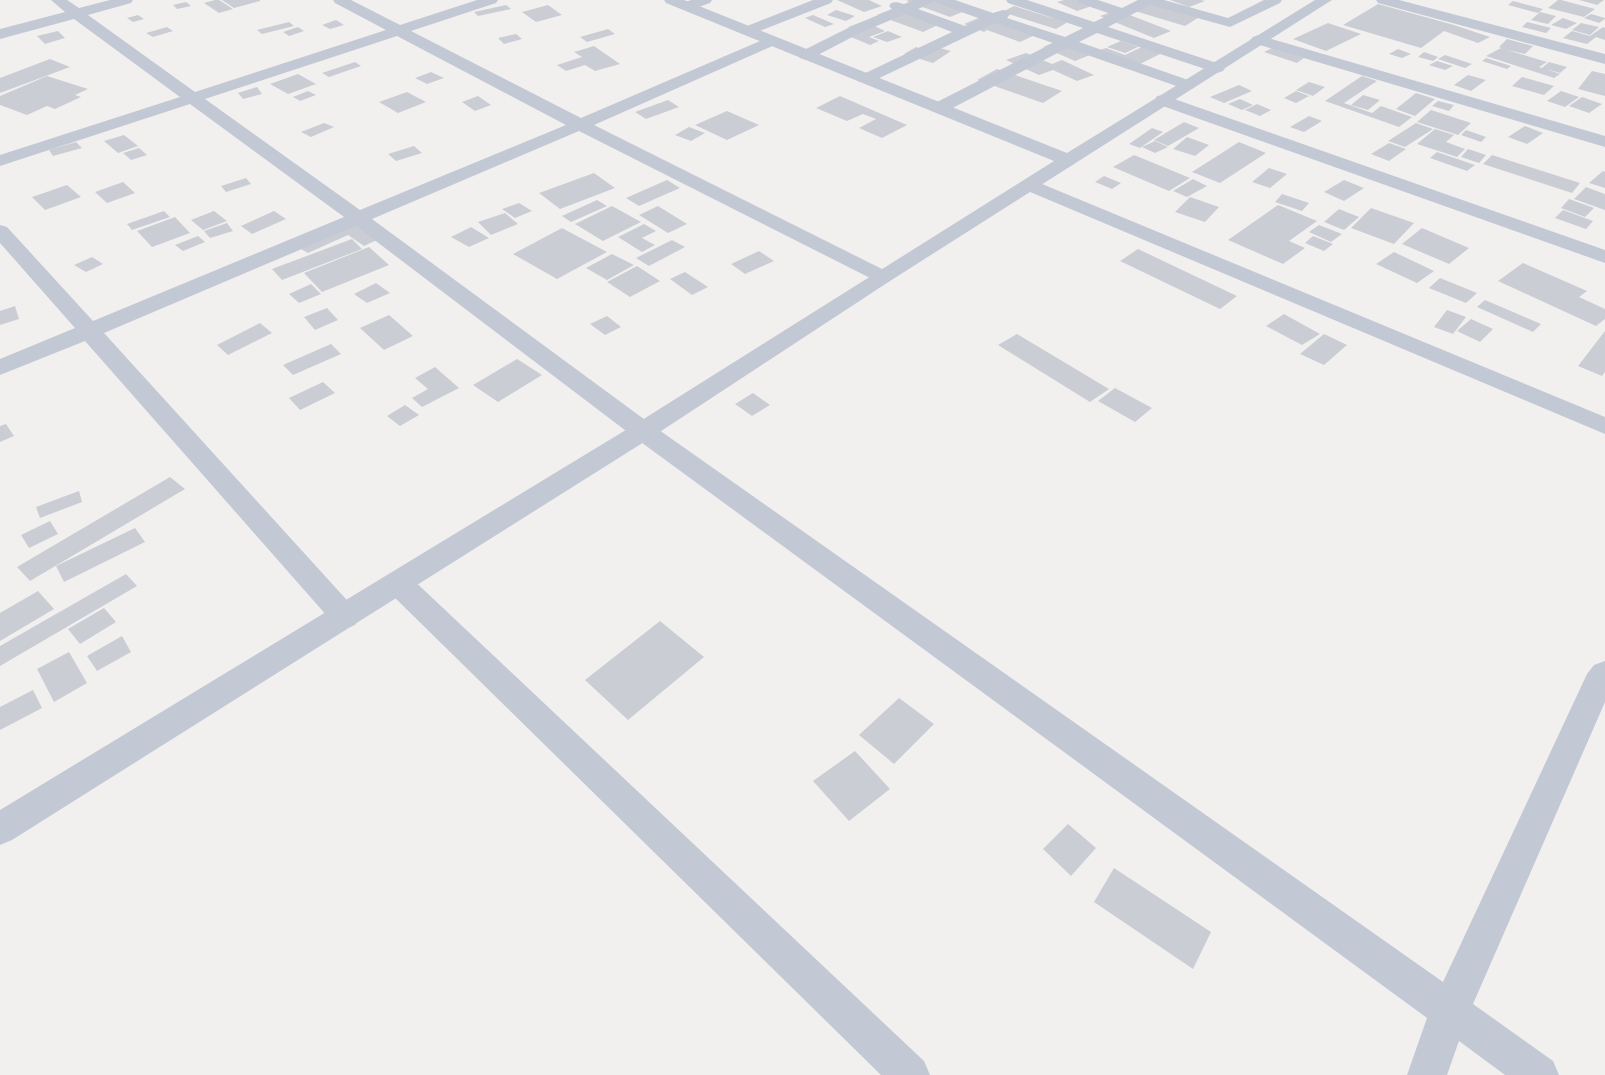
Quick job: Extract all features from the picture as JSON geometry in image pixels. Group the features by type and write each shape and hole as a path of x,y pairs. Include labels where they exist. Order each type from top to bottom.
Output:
{"street":[{"path":"58,0 359,219 643,431 1539,1075"},
{"path":"0,34 126,0"},
{"path":"340,0 580,125 883,277"},
{"path":"0,161 491,0"},
{"path":"671,0 1068,160"},
{"path":"688,6 705,0"},
{"path":"747,31 826,0"},
{"path":"878,0 966,32"},
{"path":"806,55 855,30 927,0"},
{"path":"941,0 1188,85"},
{"path":"1084,0 1122,13"},
{"path":"940,108 1149,0 1230,23 1253,13 1275,0"},
{"path":"0,829 643,431 1030,184 1163,100 1218,68 1258,40 1325,0"},
{"path":"1383,0 1605,59"},
{"path":"865,78 966,32 1024,1 1094,27 1218,68"},
{"path":"1228,5 1253,13"},
{"path":"1258,40 1605,142"},
{"path":"0,368 359,219 772,41"},
{"path":"1163,100 1605,257"},
{"path":"1030,184 1605,426"},
{"path":"0,231 345,617"},
{"path":"398,583 910,1075"},
{"path":"1427,1075 1450,1010 1598,683 1605,674"}],"building":[{"path":"219,0 233,9 219,13 204,3"},
{"path":"222,0 260,0 260,1 234,8"},
{"path":"837,0 869,0 882,6 864,12"},
{"path":"935,0 965,11 950,17 906,1"},
{"path":"1077,0 1092,6 1077,11 1057,2"},
{"path":"1140,0 1201,16 1185,26 1125,8"},
{"path":"1170,0 1201,0 1205,1 1189,7"},
{"path":"1558,0 1595,9 1584,17 1548,8"},
{"path":"1579,0 1604,0 1597,5"},
{"path":"1513,1 1543,9 1538,13 1508,5"},
{"path":"186,2 191,6 177,9 173,5"},
{"path":"1378,4 1490,37 1478,43 1444,31 1421,48 1343,25"},
{"path":"506,5 511,9 478,16 474,12"},
{"path":"548,5 562,15 536,22 522,12"},
{"path":"1014,6 1052,18 1073,19 1056,29 1002,12"},
{"path":"895,8 940,24 923,32 877,15"},
{"path":"836,10 855,16 846,21 827,15"},
{"path":"1117,10 1171,31 1154,38 1100,16"},
{"path":"1540,12 1556,16 1548,24 1531,20"},
{"path":"988,14 1035,35 1020,42 964,24"},
{"path":"1591,14 1605,19 1599,23 1584,18"},
{"path":"138,15 144,19 133,22 127,18"},
{"path":"813,15 834,24 825,27 805,18"},
{"path":"1563,18 1577,23 1566,29 1551,25"},
{"path":"336,20 344,25 330,29 322,25"},
{"path":"864,21 885,31 869,37 879,41 870,45 846,35 855,31 865,36 848,27"},
{"path":"289,22 294,26 262,34 257,30"},
{"path":"1527,22 1551,28 1546,33 1522,27"},
{"path":"1328,23 1361,34 1326,51 1293,39"},
{"path":"1581,23 1599,27 1590,35 1572,30"},
{"path":"167,27 173,31 153,37 146,33"},
{"path":"298,27 304,31 289,36 283,32"},
{"path":"1603,27 1605,28 1605,40 1596,37 1587,44 1563,38 1572,31 1590,36"},
{"path":"608,29 615,34 587,42 580,37"},
{"path":"58,31 65,38 45,44 37,36"},
{"path":"888,31 902,37 887,42 873,37"},
{"path":"516,34 522,39 504,44 498,38"},
{"path":"1507,39 1533,46 1525,54 1507,50 1547,62 1539,67 1542,68 1549,62 1567,67 1560,73 1546,69 1560,74 1554,78 1486,56 1501,48 1499,47"},
{"path":"1057,41 1090,55 1075,61 1043,47"},
{"path":"1121,41 1138,47 1125,53 1107,47"},
{"path":"594,46 620,64 595,71 585,65 566,71 557,65 582,57 574,52"},
{"path":"933,46 951,51 933,63 904,54 916,47 925,50"},
{"path":"1144,46 1162,53 1138,65 1100,50 1106,48 1125,55"},
{"path":"1272,48 1304,58 1297,63 1264,52"},
{"path":"1398,49 1411,54 1402,58 1389,54"},
{"path":"1424,52 1438,57 1433,61 1418,57"},
{"path":"1026,53 1052,64 1062,60 1094,75 1077,81 1053,70 1039,75 1006,60"},
{"path":"1445,55 1472,64 1465,68 1438,59"},
{"path":"1486,58 1511,66 1507,69 1482,61"},
{"path":"50,59 70,67 0,93 0,78"},
{"path":"1437,61 1453,66 1445,70 1429,65"},
{"path":"355,62 361,66 329,77 322,73"},
{"path":"997,69 1062,91 1043,103 977,80"},
{"path":"1592,71 1605,74 1605,96 1578,89"},
{"path":"431,72 444,78 427,84 415,78"},
{"path":"298,74 316,84 288,94 270,84"},
{"path":"1468,75 1486,80 1471,91 1454,85"},
{"path":"47,76 88,89 75,95 81,97 55,109 47,106 27,115 0,105 0,96"},
{"path":"1362,76 1377,81 1344,103 1372,113 1381,106 1412,117 1399,127 1325,101"},
{"path":"1522,77 1554,86 1544,95 1512,86"},
{"path":"1309,82 1325,87 1313,96 1296,90"},
{"path":"1239,85 1252,91 1224,103 1210,97"},
{"path":"257,87 262,94 243,99 238,93"},
{"path":"308,91 316,95 300,101 293,97"},
{"path":"1296,91 1309,96 1296,103 1284,98"},
{"path":"1561,91 1579,97 1565,107 1547,101"},
{"path":"407,92 426,102 398,113 379,102"},
{"path":"1416,93 1435,99 1415,116 1396,109"},
{"path":"1363,95 1380,100 1368,110 1351,105"},
{"path":"478,96 491,105 475,111 462,102"},
{"path":"840,96 907,125 882,138 859,128 876,119 863,114 847,121 816,108"},
{"path":"1582,97 1602,104 1589,113 1569,106"},
{"path":"1240,99 1253,105 1242,110 1228,104"},
{"path":"668,100 679,107 646,119 635,112"},
{"path":"1438,101 1454,105 1449,111 1432,106"},
{"path":"1257,104 1271,110 1260,116 1245,110"},
{"path":"1431,110 1471,123 1458,135 1417,122"},
{"path":"727,111 759,125 727,140 695,125"},
{"path":"1309,116 1322,121 1304,132 1290,127"},
{"path":"1184,122 1199,128 1168,146 1154,140"},
{"path":"324,123 334,127 311,137 301,132"},
{"path":"1416,123 1433,129 1405,147 1388,141"},
{"path":"1525,126 1543,133 1527,144 1508,137"},
{"path":"689,127 705,133 691,141 675,135"},
{"path":"1152,128 1163,132 1140,148 1129,144"},
{"path":"1435,129 1454,135 1446,142 1465,149 1457,157 1417,144"},
{"path":"1466,130 1486,137 1481,142 1461,135"},
{"path":"124,135 138,146 118,153 104,141"},
{"path":"1187,137 1209,145 1195,156 1173,149"},
{"path":"1155,141 1168,147 1155,153 1142,147"},
{"path":"76,142 82,148 53,156 49,150"},
{"path":"1239,142 1266,153 1220,183 1192,172"},
{"path":"1389,143 1406,149 1389,161 1371,154"},
{"path":"414,146 422,153 396,161 388,154"},
{"path":"139,148 147,155 131,160 123,153"},
{"path":"1468,149 1486,155 1479,163 1461,157"},
{"path":"1437,152 1475,165 1467,171 1430,158"},
{"path":"1134,155 1190,178 1169,191 1113,167"},
{"path":"1492,155 1580,183 1572,193 1483,164"},
{"path":"1269,168 1287,174 1270,188 1252,182"},
{"path":"1603,171 1605,172 1605,188 1589,183"},
{"path":"594,173 615,188 560,209 539,193"},
{"path":"1104,176 1121,183 1112,189 1095,182"},
{"path":"246,178 251,184 226,192 221,186"},
{"path":"1193,179 1207,186 1187,197 1173,191"},
{"path":"667,180 680,188 639,206 626,198"},
{"path":"1344,180 1364,188 1344,201 1324,192"},
{"path":"123,182 135,193 107,203 95,192"},
{"path":"67,185 81,197 45,210 32,197"},
{"path":"1586,187 1605,194 1605,210 1574,199"},
{"path":"1282,194 1309,203 1302,211 1275,202"},
{"path":"1190,197 1219,207 1205,222 1175,212"},
{"path":"1569,199 1594,208 1585,217 1561,208"},
{"path":"597,200 607,206 571,222 562,216"},
{"path":"519,203 532,211 515,218 502,209"},
{"path":"1278,205 1317,221 1289,241 1305,248 1283,264 1228,240"},
{"path":"612,206 641,222 603,241 575,224"},
{"path":"658,206 687,224 668,233 639,215"},
{"path":"1371,208 1414,223 1394,244 1351,228"},
{"path":"1339,209 1359,217 1344,230 1324,222"},
{"path":"1563,210 1593,221 1586,229 1555,218"},
{"path":"164,211 170,217 132,230 127,224"},
{"path":"214,211 227,221 203,230 191,220"},
{"path":"274,211 286,219 252,234 241,226"},
{"path":"505,213 518,224 491,235 478,222"},
{"path":"175,217 190,233 152,247 137,231"},
{"path":"356,222 381,238 364,246 348,235 308,253 299,248"},
{"path":"227,223 233,231 210,238 204,231"},
{"path":"644,224 656,231 642,238 655,245 642,252 618,237"},
{"path":"1319,225 1342,234 1331,242 1309,232"},
{"path":"471,227 489,238 469,247 451,237"},
{"path":"562,228 607,252 557,279 513,254"},
{"path":"1422,228 1469,248 1449,264 1402,244"},
{"path":"198,236 205,242 183,251 175,245"},
{"path":"1313,236 1333,244 1324,251 1305,243"},
{"path":"352,239 362,249 282,280 272,269"},
{"path":"672,240 685,247 649,266 636,258"},
{"path":"369,247 389,265 322,292 304,273"},
{"path":"1138,249 1237,296 1220,309 1120,261"},
{"path":"759,251 774,261 745,274 731,264"},
{"path":"1394,252 1434,271 1417,283 1376,264"},
{"path":"612,254 634,265 607,280 586,268"},
{"path":"92,257 103,264 86,272 74,265"},
{"path":"1523,263 1587,291 1579,297 1605,309 1605,319 1596,326 1498,281"},
{"path":"637,266 660,281 630,297 607,282"},
{"path":"685,272 708,287 692,295 670,279"},
{"path":"1440,278 1477,293 1466,303 1429,288"},
{"path":"376,283 390,293 367,303 354,294"},
{"path":"311,284 321,294 299,303 289,294"},
{"path":"1485,300 1541,324 1533,332 1477,307"},
{"path":"15,306 19,319 0,325 0,311"},
{"path":"327,308 338,320 315,330 304,317"},
{"path":"1447,310 1466,317 1453,334 1434,327"},
{"path":"1284,314 1320,334 1302,345 1266,326"},
{"path":"389,315 413,336 384,350 360,328"},
{"path":"607,316 621,327 605,335 590,324"},
{"path":"1471,319 1493,329 1480,342 1457,331"},
{"path":"260,323 272,333 228,355 217,345"},
{"path":"1605,331 1605,372 1602,376 1578,366"},
{"path":"1017,334 1109,389 1090,402 998,345"},
{"path":"1324,334 1347,345 1324,365 1300,354"},
{"path":"331,344 341,354 293,375 283,365"},
{"path":"517,359 542,375 498,402 473,385"},
{"path":"435,367 459,388 422,407 412,398 428,389 415,378"},
{"path":"323,382 335,393 300,410 289,398"},
{"path":"1115,388 1152,408 1135,422 1098,401"},
{"path":"753,393 770,405 752,416 735,404"},
{"path":"405,405 419,415 400,426 387,416"},
{"path":"6,424 14,436 0,442 0,426"},
{"path":"170,477 185,489 30,581 17,567"},
{"path":"79,491 82,502 40,518 36,507"},
{"path":"50,521 58,534 29,548 21,535"},
{"path":"135,528 145,542 64,582 56,566"},
{"path":"126,574 137,586 0,666 0,646"},
{"path":"38,591 54,609 0,641 0,613"},
{"path":"104,608 116,622 80,644 68,629"},
{"path":"660,621 704,657 628,720 585,680"},
{"path":"122,636 131,652 97,671 87,656"},
{"path":"69,652 87,683 54,702 37,669"},
{"path":"33,690 42,708 0,730 0,707"},
{"path":"899,698 934,724 894,764 859,735"},
{"path":"855,751 890,789 849,821 813,781"},
{"path":"1068,824 1096,848 1071,876 1043,849"},
{"path":"1114,868 1211,932 1193,969 1094,902"}]}
